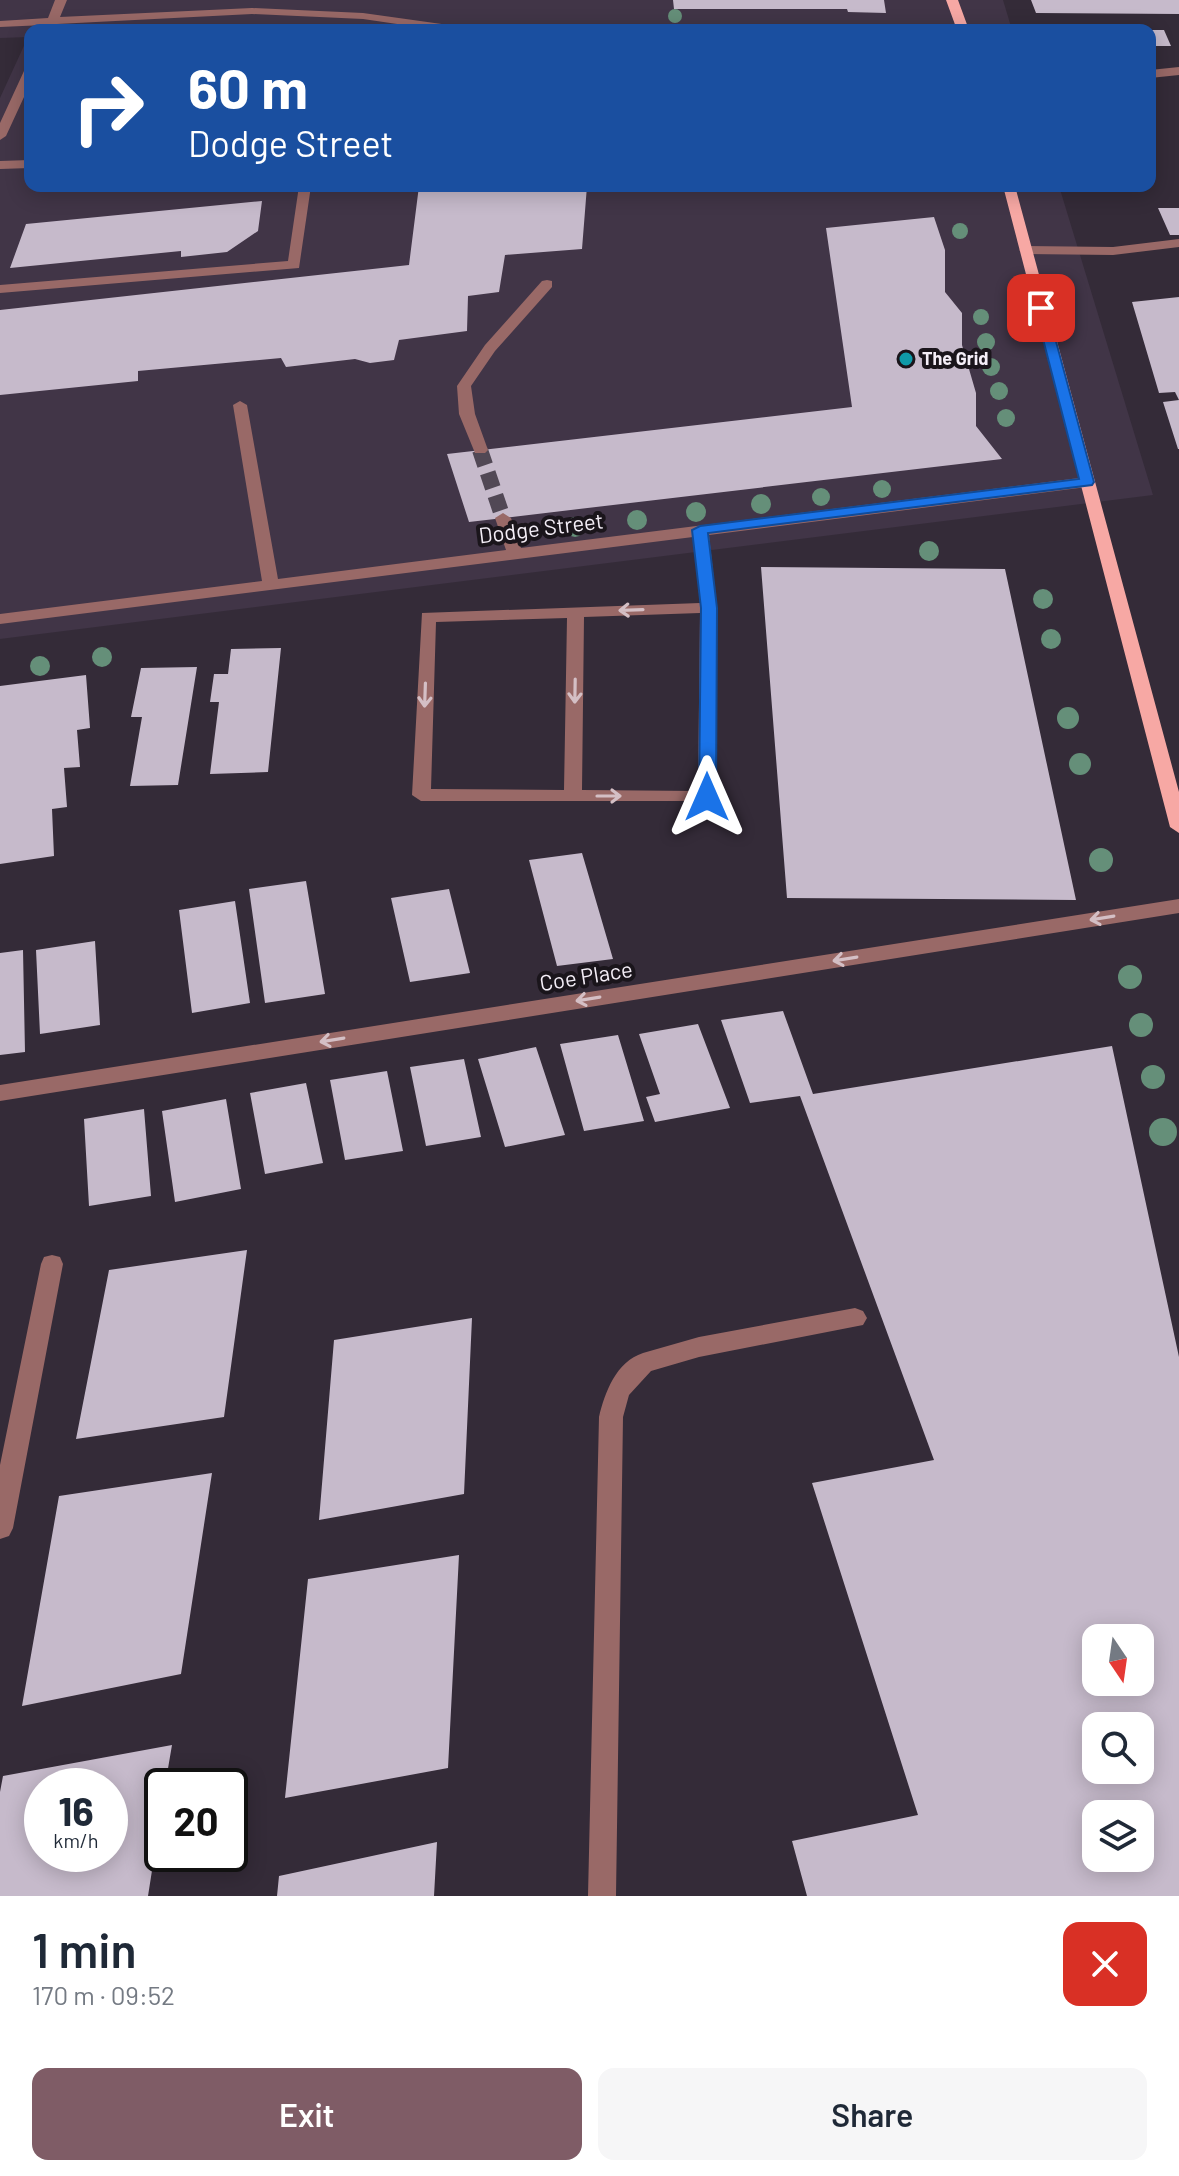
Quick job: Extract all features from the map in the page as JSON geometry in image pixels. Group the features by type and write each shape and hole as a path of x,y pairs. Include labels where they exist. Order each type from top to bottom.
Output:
{"main road":[{"path":"952,0 961,24"},
{"path":"1011,192 1179,827"}],"street":[{"path":"52,24 61,0"},
{"path":"66,24 252,11 377,24"},
{"path":"0,24 24,24"},
{"path":"1156,73 1179,71"},
{"path":"0,136 24,84"},
{"path":"0,165 24,164"},
{"path":"0,289 294,265 304,192"},
{"path":"1026,250 1113,251 1178,243"},
{"path":"480,450 467,414 464,386 490,348 547,284"},
{"path":"240,405 271,585"},
{"name":"Dodge Street","path":"0,619 1087,482"},
{"path":"503,518 515,554"},
{"path":"700,530 709,608 707,797 421,795 428,617 709,608"},
{"path":"573,796 576,613"},
{"name":"Coe Place","path":"0,1093 1179,906"},
{"path":"0,1528 52,1264"},
{"path":"602,1896 611,1417 618,1390 643,1363 685,1351 855,1318"}],"shaded area":[{"path":"0,0 1003,0 1010,24 24,24 24,37 0,38"},
{"path":"24,46 24,192 1061,192 1153,495 0,639 0,98"}],"building":[{"path":"673,0 884,0 886,13 848,12 847,9 674,9"},
{"path":"1031,0 1179,0 1179,14 1036,13"},
{"path":"1156,30 1164,30 1171,46 1156,46"},
{"path":"418,192 587,192 582,249 505,255 499,292 468,296 467,331 399,340 394,360 370,363 355,359 286,367 281,358 138,371 138,381 0,395 0,310 409,265"},
{"path":"262,201 258,231 227,252 181,257 181,251 10,268 26,224"},
{"path":"1158,208 1179,208 1179,235 1170,235"},
{"name":"The Grid","path":"934,217 945,250 945,292 962,313 962,345 976,393 976,426 1002,459 469,522 447,454 852,407 826,228"},
{"path":"1179,297 1179,400 1175,392 1159,393 1132,302"},
{"path":"1179,400 1179,449 1178,449 1163,402"},
{"path":"761,567 1005,569 1076,900 787,898"},
{"path":"281,648 268,772 210,774 219,702 210,702 214,674 228,674 231,649"},
{"path":"197,667 178,785 130,786 142,717 131,717 141,668"},
{"path":"86,675 90,728 77,730 80,767 64,768 67,807 52,809 54,856 0,864 0,686"},
{"path":"582,853 613,959 557,966 529,860"},
{"path":"306,881 325,994 265,1003 249,889"},
{"path":"449,889 470,973 410,982 391,898"},
{"path":"235,901 250,1003 192,1013 179,910"},
{"path":"95,941 100,1025 40,1034 36,950"},
{"path":"23,950 25,1052 0,1055 0,953"},
{"path":"783,1011 813,1094 1112,1046 1179,1357 1179,1896 807,1896 792,1841 918,1815 812,1483 934,1460 800,1096 750,1103 721,1020"},
{"path":"698,1024 730,1108 655,1122 646,1097 660,1094 639,1034"},
{"path":"618,1035 644,1121 584,1131 560,1044"},
{"path":"536,1047 565,1135 505,1147 478,1059"},
{"path":"464,1059 481,1137 426,1146 410,1067"},
{"path":"387,1071 403,1151 345,1160 330,1080"},
{"path":"306,1083 323,1163 265,1174 250,1093"},
{"path":"226,1099 241,1189 175,1202 162,1111"},
{"path":"144,1109 151,1196 89,1206 84,1119"},
{"path":"247,1250 224,1417 76,1439 109,1270"},
{"path":"472,1318 464,1494 319,1520 334,1340"},
{"path":"212,1473 181,1674 22,1706 59,1496"},
{"path":"459,1555 448,1768 285,1798 308,1579"},
{"path":"172,1745 168,1768 144,1768 144,1872 152,1872 148,1896 0,1896 0,1792 3,1776 24,1772 24,1872 128,1872 128,1768 47,1768"},
{"path":"437,1842 434,1896 277,1896 279,1876"}],"tunnel":[{"path":"480,450 503,518"}],"place":[{"name":"The Grid","path":"906,359"}],"route":[{"path":"707,797 709,608 700,530 1087,482 1041,308"}]}
